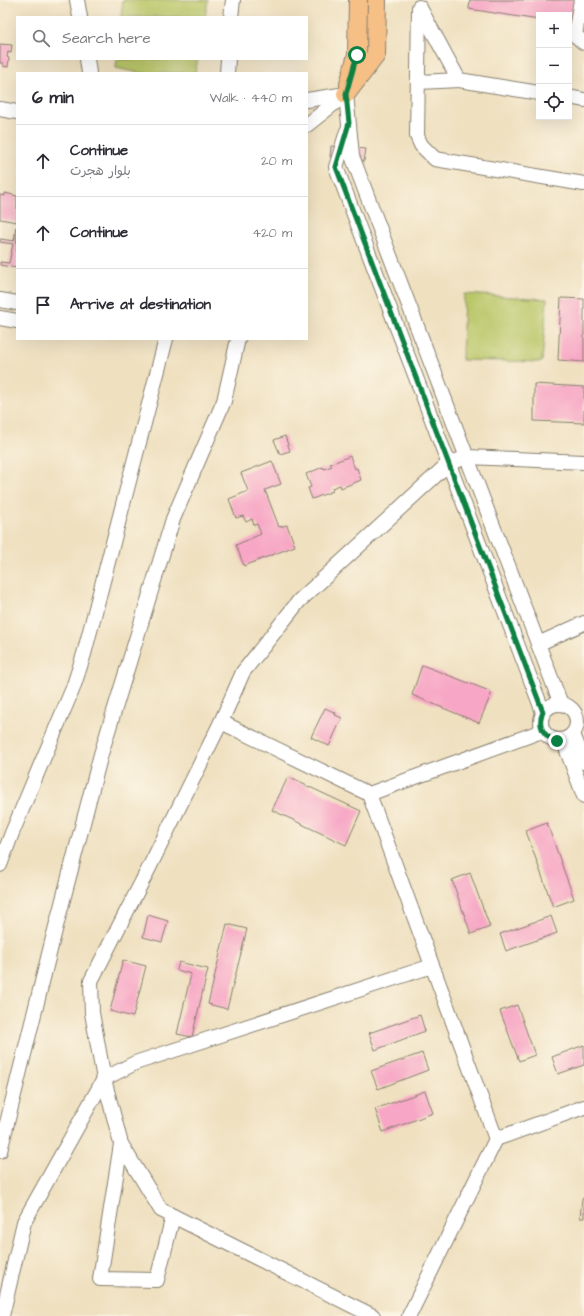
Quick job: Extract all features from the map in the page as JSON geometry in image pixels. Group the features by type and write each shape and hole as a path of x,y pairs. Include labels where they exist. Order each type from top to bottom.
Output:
{"main road":[{"path":"346,94 357,55 358,0"},
{"path":"346,94 376,55 377,0"}],"lane":[{"path":"78,0 80,16"},
{"path":"231,16 233,0"},
{"path":"581,0 575,35 584,43"},
{"path":"420,3 459,80"},
{"path":"420,3 417,136 421,145 435,159 584,184"},
{"path":"87,60 89,72"},
{"path":"227,72 228,60"},
{"path":"418,82 459,80 536,92"},
{"path":"308,100 346,94"},
{"path":"346,94 352,156 561,704"},
{"path":"308,124 346,94"},
{"path":"572,98 584,100 584,96"},
{"path":"0,109 16,112"},
{"path":"349,123 336,167 543,712"},
{"path":"0,300 16,303"},
{"path":"0,318 16,321"},
{"path":"0,865 73,688 84,654 166,340"},
{"path":"0,1151 101,754 173,519 224,401 238,340"},
{"path":"373,1316 161,1210 121,1144 104,1079 92,1013 91,981 221,722 243,672 299,601 448,464 467,457 584,462"},
{"path":"538,644 584,623"},
{"path":"561,704 579,710 577,723 568,737 557,741 546,736 542,731 540,721 543,712 551,705 561,704"},
{"path":"221,722 369,794 496,1139"},
{"path":"369,794 542,731"},
{"path":"568,737 584,762"},
{"path":"568,737 584,796"},
{"path":"2,1316 24,1222 104,1079 135,1063 432,966"},
{"path":"409,1316 496,1139 584,1107"},
{"path":"121,1144 100,1279 157,1280 173,1216"}],"green space":[{"path":"123,0 208,0 205,16 121,16"},
{"path":"117,60 198,60 195,72 135,72 116,68"},
{"path":"464,294 547,299 542,362 462,360"}],"building":[{"path":"470,0 575,0 572,16 572,12 536,12 536,20 469,9"},
{"path":"0,44 12,45 11,53 8,52 7,57 9,58 8,67 3,66 3,63 0,63"},
{"path":"331,146 366,149 364,161 330,157"},
{"path":"5,193 16,196 16,222 0,219 0,195 5,196"},
{"path":"16,227 16,268 0,265 0,262 9,263 13,244 0,242 0,239 14,241"},
{"path":"561,298 584,299 584,362 558,360"},
{"path":"534,384 584,387 584,423 534,421"},
{"path":"285,436 290,451 280,454 274,440"},
{"path":"350,456 355,469 357,468 361,480 341,488 340,485 332,488 333,491 312,499 308,488 311,487 306,474 323,467 324,469 332,466 330,464"},
{"path":"272,461 281,484 265,490 279,527 287,525 295,546 244,566 236,545 261,534 257,524 254,525 252,519 246,522 243,516 236,518 229,499 248,491 241,473"},
{"path":"422,665 492,692 479,723 412,695"},
{"path":"325,708 336,713 335,715 342,718 329,746 311,737"},
{"path":"288,777 361,811 346,845 272,810"},
{"path":"547,823 574,899 553,907 526,831"},
{"path":"470,873 490,927 471,934 452,880"},
{"path":"148,915 168,921 162,942 143,937"},
{"path":"551,916 557,933 506,951 500,934"},
{"path":"227,924 247,929 227,1009 208,1004"},
{"path":"123,960 146,966 133,1017 110,1011"},
{"path":"179,962 208,969 192,1037 177,1034 191,974 177,970"},
{"path":"517,1005 535,1055 519,1061 500,1011"},
{"path":"420,1015 425,1031 375,1050 369,1033"},
{"path":"584,1045 584,1065 558,1074 552,1057"},
{"path":"422,1053 428,1070 378,1089 371,1071"},
{"path":"425,1091 433,1113 383,1132 375,1109"},
{"path":"582,1198 584,1199 584,1218 580,1218"}],"route":[{"path":"357,55 346,94 349,123 336,167 543,712 540,721 542,731 546,736 557,741"}]}
